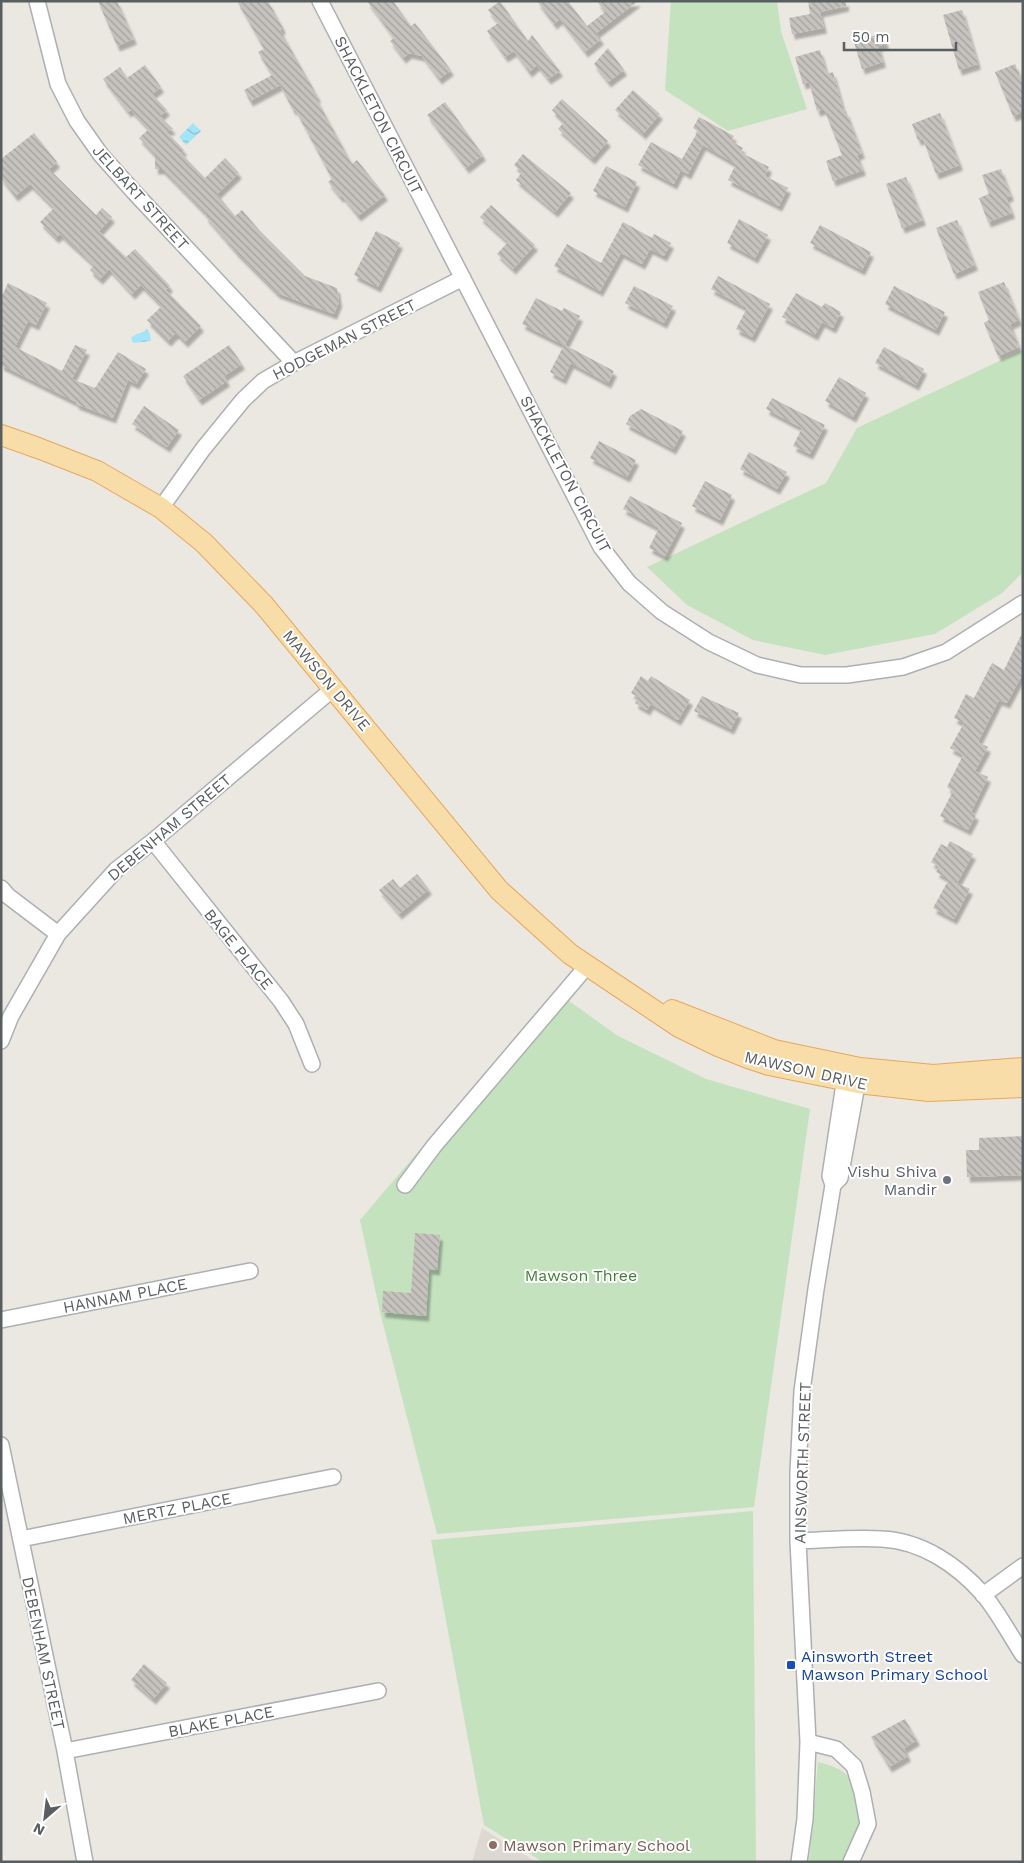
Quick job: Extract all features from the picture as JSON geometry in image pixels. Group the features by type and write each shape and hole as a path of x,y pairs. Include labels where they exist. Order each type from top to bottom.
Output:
{"main road":[{"name":"MAWSON DRIVE","path":"1,435 97,472 161,508 204,544 264,605 499,890 570,954 679,1028 718,1046 770,1065 853,1075 929,1092 1023,1087"},
{"name":"MAWSON DRIVE","path":"853,1075 933,1075 1023,1068"}],"street":[{"name":"JELBART STREET","path":"37,1 58,84 77,122 101,155 134,192 294,363"},
{"name":"SHACKLETON CIRCUIT","path":"320,1 601,546 628,583 662,612 709,642 757,665 801,675 847,675 903,667 946,652 1023,603"},
{"name":"HODGEMAN STREET","path":"161,508 203,449 243,400 263,382 294,363 463,278"},
{"name":"DEBENHAM STREET","path":"1,1041 11,1016 58,934 116,870 334,688"},
{"name":"BAGE PLACE","path":"152,841 281,1002 296,1024 312,1064"},
{"path":"1,888 8,896 58,934"},
{"path":"405,1185 434,1146 587,966"},
{"name":"AINSWORTH STREET","path":"799,1862 805,1819 808,1742 798,1540 798,1473 802,1391 833,1185 840,1178 853,1075"},
{"name":"HANNAM PLACE","path":"1,1320 250,1270"},
{"name":"DEBENHAM STREET","path":"1,1445 85,1862"},
{"name":"MERTZ PLACE","path":"20,1539 333,1476"},
{"path":"798,1540 883,1539 909,1544 934,1553 958,1569 983,1595 1023,1655"},
{"path":"983,1595 1023,1566"},
{"name":"BLAKE PLACE","path":"64,1751 378,1691"},
{"path":"808,1742 836,1749 854,1766 862,1792 868,1824 851,1862"}],"shaded area":[{"name":"Mawson Primary School","path":"482,1828 536,1862 472,1862"}],"green space":[{"path":"671,1 777,1 781,31 807,109 728,131 665,90"},
{"path":"1023,350 1023,572 1002,593 935,634 825,655 753,640 687,605 647,567 826,483 857,428"},
{"name":"Mawson Three","path":"555,991 618,1036 706,1079 810,1109 754,1507 437,1534 380,1312 360,1220"},
{"path":"753,1511 756,1862 543,1862 484,1825 431,1540"},
{"path":"818,1762 836,1768 847,1775 856,1796 861,1817 861,1824 857,1834 841,1862 809,1862"}],"water":[{"path":"193,123 201,131 186,145 179,137"},
{"path":"147,329 151,341 133,343 131,338"}],"building":[{"path":"98,1 117,1 134,39 117,46"},
{"path":"237,1 268,1 283,28 280,30 318,97 316,98 352,164 357,160 385,195 358,216 328,182 332,179 295,109 293,110 280,85 250,101 244,90 272,75 258,52 264,49"},
{"path":"367,1 393,1 411,26 415,23 451,70 439,79 422,56 409,53 403,58 390,41 394,38"},
{"path":"500,1 528,41 532,35 560,71 548,79 537,65 529,72 514,51 505,57 487,31 498,23 488,10"},
{"path":"537,1 568,1 587,26 605,12 597,1 638,1 596,33 601,39 585,52 560,19 554,24"},
{"path":"808,1 846,1 846,6 820,12 824,28 792,34 789,18 810,14"},
{"path":"962,10 978,64 959,70 943,15"},
{"path":"882,33 886,44 878,46 883,62 862,69 854,42"},
{"path":"608,48 624,70 608,82 594,64"},
{"path":"820,50 827,74 833,72 844,112 846,111 862,153 857,155 863,170 833,181 826,161 842,155 824,109 817,111 809,82 803,84 795,57"},
{"path":"1015,64 1023,84 1023,112 1013,116 995,72"},
{"path":"145,65 161,87 152,94 167,110 160,116 173,129 166,131 184,150 181,153 205,178 225,158 239,173 217,194 235,216 242,210 305,276 337,288 339,302 334,314 277,293 236,252 205,216 207,215 162,169 155,169 155,155 139,138 149,129 131,110 128,112 103,79 120,67 127,78"},
{"path":"633,90 660,114 643,134 615,110"},
{"path":"562,99 608,141 592,159 558,129 564,122 552,110"},
{"path":"445,102 483,155 466,168 427,115"},
{"path":"940,113 960,165 936,174 923,139 918,140 912,124"},
{"path":"699,117 734,136 731,141 743,148 740,152 769,167 765,176 788,188 779,206 728,180 736,164 703,145 688,174 681,170 674,184 638,165 651,142 682,159 698,131 693,128"},
{"path":"34,133 57,162 49,169 96,215 102,208 112,217 99,231 126,257 135,249 170,286 166,290 201,326 185,342 176,333 168,341 147,320 162,306 141,285 132,294 109,269 100,279 90,270 94,265 60,234 56,238 40,222 54,208 30,184 15,196 1,178 1,159"},
{"path":"523,154 571,193 555,212 516,180 522,172 514,165"},
{"path":"606,166 637,182 625,207 593,191"},
{"path":"1001,169 1011,196 1006,197 1012,213 988,222 979,198 989,194 982,175"},
{"path":"906,177 923,220 902,228 886,184"},
{"path":"491,205 535,245 513,269 497,254 508,242 480,217"},
{"path":"739,219 768,235 755,258 727,243"},
{"path":"957,220 975,265 954,274 936,228"},
{"path":"623,222 652,238 654,234 671,243 664,256 650,249 642,264 621,253 600,291 554,266 567,244 601,263"},
{"path":"820,225 871,252 862,270 810,243"},
{"path":"376,231 400,243 378,287 354,275"},
{"path":"718,276 770,304 752,337 736,329 747,308 711,289"},
{"path":"1004,282 1019,320 1010,324 1019,347 998,356 984,323 989,320 978,292"},
{"path":"8,283 47,303 36,325 28,321 15,347 62,371 75,345 87,350 72,379 95,388 118,352 146,369 136,384 128,380 113,418 76,404 76,402 1,365 1,298"},
{"path":"634,286 673,306 664,323 625,303"},
{"path":"894,286 945,312 936,330 885,304"},
{"path":"796,293 822,307 825,303 841,312 833,328 822,322 815,335 782,317"},
{"path":"536,298 562,311 564,308 580,316 565,345 614,371 608,383 571,363 563,379 550,372 564,345 522,324"},
{"path":"229,345 242,364 224,376 227,381 199,400 183,376"},
{"path":"884,347 924,369 916,385 875,363"},
{"path":"839,377 866,393 853,417 825,401"},
{"path":"772,398 825,425 810,454 793,446 802,428 766,409"},
{"path":"144,406 179,430 167,447 132,424"},
{"path":"641,409 683,431 673,449 626,424 630,416"},
{"path":"599,441 636,460 627,477 590,458"},
{"path":"749,452 787,472 777,489 740,469"},
{"path":"705,481 732,495 720,520 692,506"},
{"path":"630,496 682,523 665,556 649,548 659,528 623,509"},
{"path":"1023,631 1023,673 1007,703 999,700 978,742 988,747 975,771 988,777 971,812 976,815 968,830 940,816 953,791 947,787 963,755 950,748 964,723 954,718 966,694 974,698 992,663 1004,670"},
{"path":"641,676 648,681 651,676 690,700 678,720 651,704 647,710 635,703 638,697 631,693"},
{"path":"702,696 739,713 731,729 694,711"},
{"path":"950,841 973,854 957,883 970,889 954,919 933,908 949,879 936,872 939,867 931,862 941,844 947,847"},
{"path":"417,874 429,889 399,914 379,890 393,879 400,888"},
{"path":"1023,1136 1023,1175 967,1177 966,1150 979,1150 979,1138"},
{"path":"415,1233 440,1235 437,1270 429,1269 426,1316 382,1312 383,1291 411,1293"},
{"path":"144,1664 167,1683 153,1699 131,1680"},
{"path":"905,1719 917,1740 904,1748 908,1756 889,1767 871,1737"}],"place":[{"name":"Vishu Shiva Mandir","path":"947,1180"},
{"name":"Ainsworth Street Mawson Primary School","path":"791,1665"},
{"name":"Mawson Primary School","path":"493,1845"}]}
